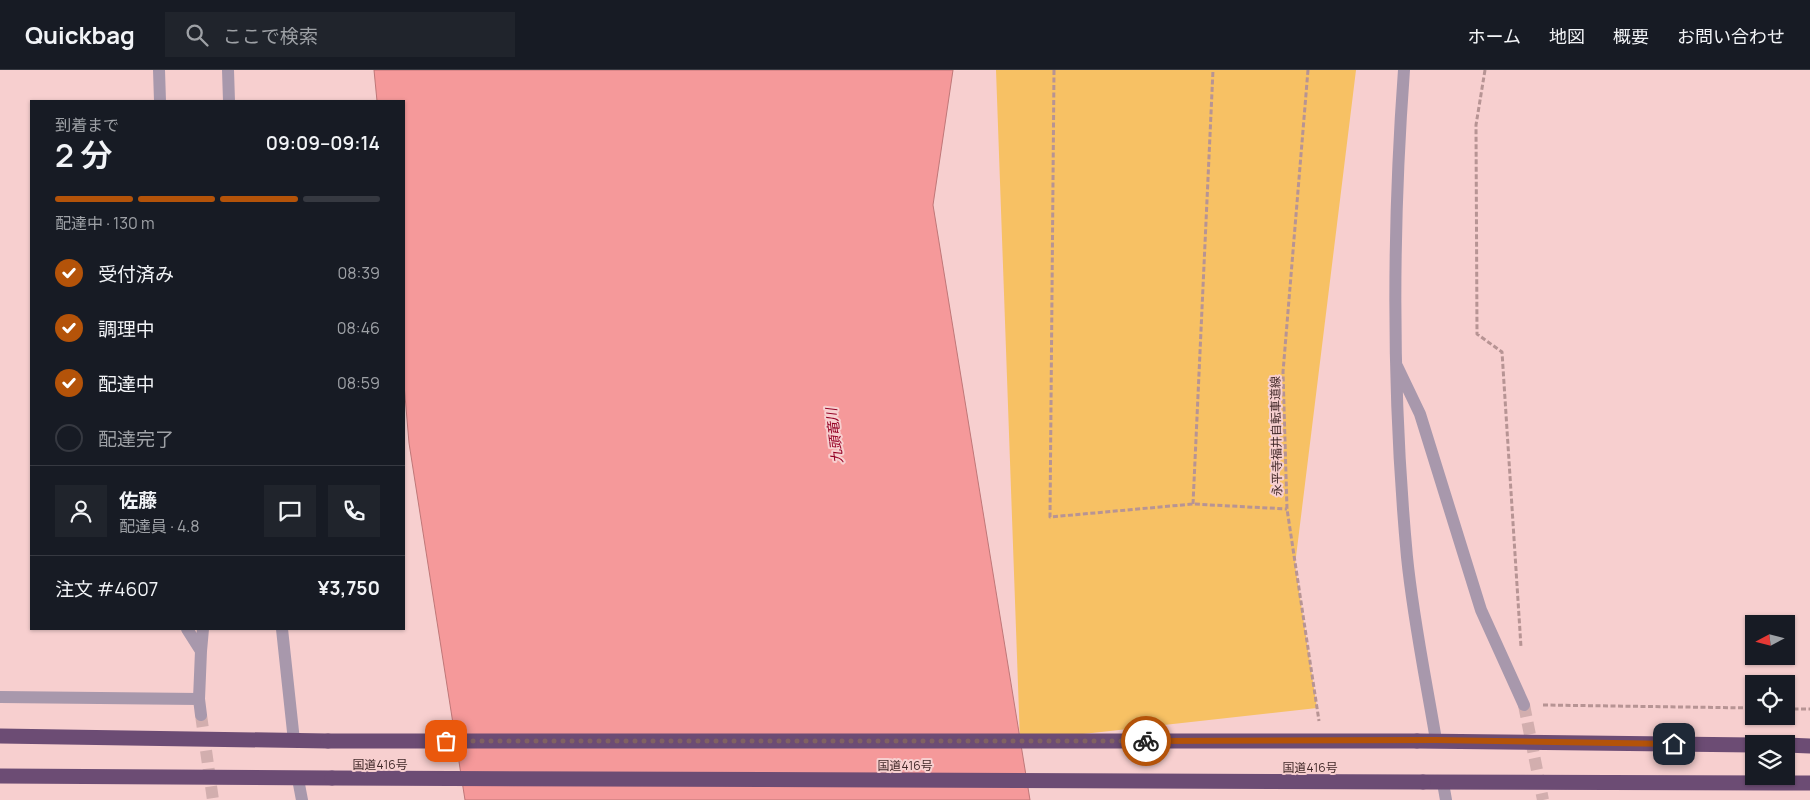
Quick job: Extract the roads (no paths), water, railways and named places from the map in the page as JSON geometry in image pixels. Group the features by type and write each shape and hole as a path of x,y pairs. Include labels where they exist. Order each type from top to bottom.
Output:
{"highway":[{"name":"国道416号","path":"0,736 294,741 1436,740 1745,745"},
{"path":"1795,745 1810,746"},
{"name":"国道416号","path":"0,776 298,779 1443,783 1810,782"}],"street":[{"path":"159,70 160,100"},
{"path":"228,70 229,100"},
{"path":"1404,70 1398,149 1395,360 1407,559 1436,740"},
{"path":"1395,360 1420,414 1481,610 1524,705"},
{"path":"188,630 200,651"},
{"path":"201,715 199,699 200,651 203,630"},
{"path":"282,630 294,741"},
{"path":"0,697 199,699"},
{"path":"298,779 302,800"},
{"path":"1443,783 1446,800"}],"water":[{"name":"九頭竜川","path":"374,70 953,70 933,205 1030,800 465,800 409,443 405,396 405,100 377,100"}],"tunnel":[{"path":"1524,705 1543,800"},
{"path":"201,715 213,800"}]}
